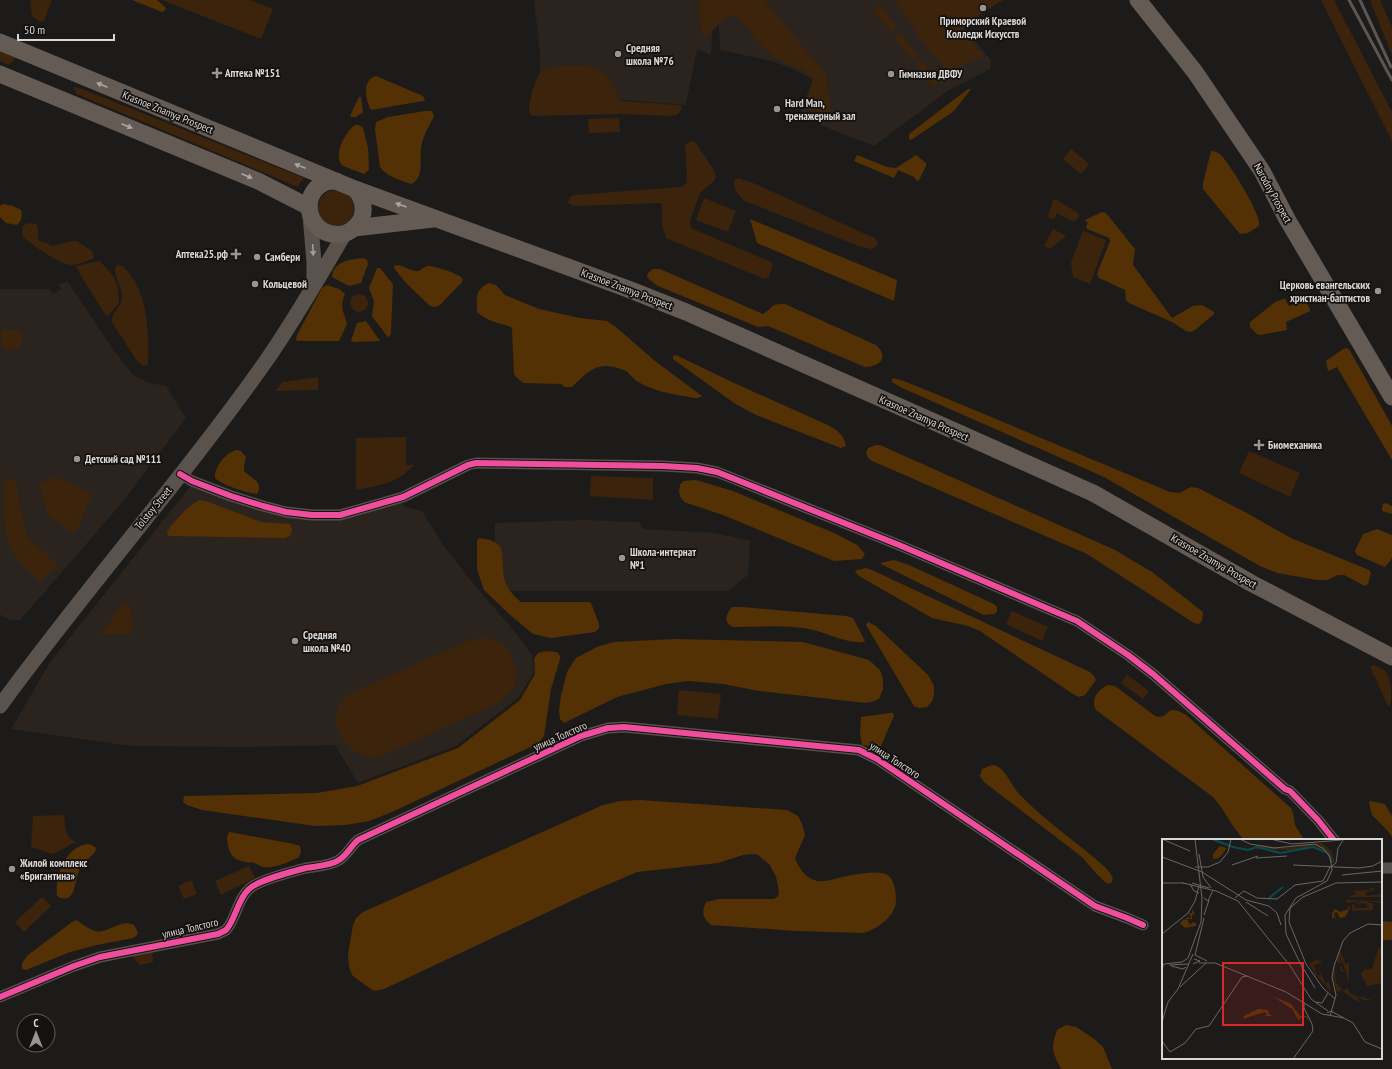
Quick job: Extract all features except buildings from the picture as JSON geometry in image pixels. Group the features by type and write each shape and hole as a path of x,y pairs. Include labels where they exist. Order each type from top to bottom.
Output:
{"main road":[{"name":"Narodny Prospect","path":"1138,0 1195,72 1262,171 1287,219 1392,397"},
{"name":"Krasnoe Znamya Prospect","path":"0,42 336,181"},
{"path":"50,94 58,86 62,78 62,68"},
{"path":"0,74 258,181 309,211 316,225 322,231 330,234 437,218"},
{"path":"314,286 314,262 309,211 311,196 319,186 326,182 336,181 355,189 361,196 363,208 360,222 349,232"},
{"name":"Krasnoe Znamya Prospect","path":"355,189 437,218 686,312 1093,493 1256,586 1392,658"},
{"name":"Tolstoy Street","path":"0,706 43,648 180,474 266,360 349,232"}],"street":[{"path":"180,474 192,481 263,506 293,512 340,515 403,497 468,465 476,463 663,466 697,468 717,472 899,545 1077,621 1153,674 1285,789 1290,791 1319,820 1333,839"},
{"name":"улица Толстого","path":"0,997 74,966 100,957 218,934 226,930 243,896 256,884 339,860 346,855 354,843 358,840 581,736 608,728 624,727 859,750 877,759 1095,906 1143,925"}],"shaded area":[{"path":"30,0 52,0 44,21 40,22 32,16"},
{"path":"132,0 157,0 166,8 162,12"},
{"path":"162,0 250,0 273,9 261,39"},
{"name":"Средняя школа №76","path":"534,0 714,0 711,56 697,49 686,105 539,93 540,52"},
{"path":"701,0 764,0 826,74 831,116 829,117 809,109 806,106 813,79 803,70 774,57 758,42 747,26 736,17 731,16 725,18 708,35 704,36 701,33 699,4"},
{"name":"Гимназия ДВФУ","path":"718,0 966,0 980,17 964,28 991,60 990,69 949,90 874,146 820,125 821,120 801,111 813,79 772,61 720,50"},
{"path":"896,0 1003,0 963,25 963,30 983,57 952,70 947,70 922,41"},
{"path":"1321,0 1334,0 1392,112 1392,141"},
{"path":"1370,0 1380,0 1392,27 1392,55"},
{"path":"878,5 881,6 896,26 893,31 890,31 874,11"},
{"path":"899,34 902,35 917,57 911,59 895,39"},
{"path":"0,49 15,57 9,65 0,61"},
{"path":"920,61 923,62 938,84 932,86 917,66 917,63"},
{"path":"587,66 604,73 609,78 622,101 677,105 681,106 681,110 678,114 671,116 622,114 532,116 529,111 529,107 538,75 544,69 550,67"},
{"path":"376,76 423,96 425,100 371,110 366,96 366,91 368,82 371,78"},
{"path":"76,87 304,178 298,187 77,94 73,88"},
{"path":"968,89 971,89 954,111 911,140 909,139 909,134"},
{"path":"359,97 361,97 363,112 356,117 351,117 350,116"},
{"path":"431,111 434,116 422,143 420,172 416,181 411,184 390,176 380,167 375,129 376,122 388,117"},
{"path":"619,118 620,132 589,133 588,119"},
{"path":"355,125 359,125 363,128 368,148 369,170 364,174 343,166 340,162 339,150 341,144 347,133"},
{"path":"691,141 696,143 715,172 716,176 714,181 700,193 690,220 690,226 693,229 769,261 773,264 769,276 766,279 666,238 662,225 661,203 576,206 569,204 568,202 570,197 574,195 681,187 686,184 687,176 685,145"},
{"path":"1071,149 1089,164 1081,174 1063,159"},
{"path":"1211,151 1219,153 1224,159 1244,189 1255,211 1259,220 1259,226 1248,233 1240,234 1203,189 1203,183"},
{"path":"857,155 887,167 896,168 916,155 926,163 926,166 919,180 917,181 914,177 898,170 894,178 854,161"},
{"path":"738,178 753,183 874,238 878,242 877,245 872,249 861,247 745,201 738,195 735,187 734,181"},
{"path":"336,190 349,195 354,208 349,221 336,226 323,221 318,208 323,195"},
{"path":"704,198 736,211 728,232 696,220"},
{"path":"1056,199 1079,214 1079,217 1075,221 1071,221 1057,213 1054,219 1049,218 1048,216 1053,200"},
{"path":"3,204 13,206 21,210 22,214 20,222 17,225 6,223 0,217 0,206"},
{"path":"1102,212 1106,213 1135,249 1133,265 1172,318 1193,306 1202,305 1214,312 1214,314 1195,330 1191,332 1186,331 1172,322 1129,303 1126,300 1125,290 1099,278 1097,275 1098,271 1110,241 1109,238 1087,229 1086,226 1088,223 1085,220"},
{"path":"750,219 897,280 894,301 757,243"},
{"path":"28,223 36,224 38,227 38,240 53,246 77,241 92,251 94,257 74,265 61,262 40,250 24,238 22,232 23,226"},
{"path":"1053,229 1066,236 1050,249 1044,246"},
{"path":"1083,231 1106,240 1090,284 1073,277 1071,263"},
{"path":"363,258 367,260 368,264 361,283 349,286 332,277 333,272 339,264 348,260"},
{"path":"99,261 115,279 118,289 119,303 107,317 76,266"},
{"path":"118,265 123,266 133,278 144,304 148,335 148,364 143,366 137,361 112,322 113,315 122,299 115,272 115,268"},
{"path":"395,265 418,271 427,266 435,267 452,272 463,279 462,282 440,305 433,307 406,283 394,268"},
{"path":"377,268 380,268 393,284 391,334 389,337 372,316 374,301 369,288"},
{"path":"653,269 660,269 763,314 774,305 785,304 876,345 882,353 881,360 875,365 865,367 768,326 758,327 658,286 647,277 648,273"},
{"name":"Детский сад №111","path":"67,281 113,349 133,375 149,383 166,386 186,418 120,505 20,620 11,620 0,614 0,289 50,289 53,294 62,289 59,285"},
{"path":"489,283 496,285 505,295 539,309 580,318 607,321 655,361 702,396 693,398 656,390 638,382 626,371 607,366 601,366 590,371 572,387 565,387 561,384 524,383 514,374 511,327 489,320 477,312 477,295 484,286"},
{"path":"327,285 339,289 345,294 342,306 347,324 339,341 297,341 297,335 322,288"},
{"path":"359,294 365,297 368,303 365,309 359,312 353,309 350,303 353,297"},
{"path":"1285,299 1289,306 1304,301 1306,302 1310,311 1286,322 1287,330 1260,335 1257,334 1250,327 1250,322 1275,302"},
{"path":"366,321 380,341 351,341 357,323"},
{"path":"2,330 21,330 21,348 2,349"},
{"path":"1346,348 1349,349 1392,426 1392,460 1337,367 1328,371 1326,361"},
{"path":"676,355 828,425 840,433 846,446 841,448 756,415 734,403 673,359 673,356"},
{"path":"318,377 318,390 275,391 283,382"},
{"path":"892,378 936,394 1170,492 1179,493 1191,487 1198,488 1291,538 1369,570 1371,573 1368,584 1365,586 1344,575 1338,575 1327,580 1317,580 1277,573 1260,566 1104,477 902,388 892,382"},
{"path":"406,437 406,465 414,465 395,480 356,490 356,438"},
{"path":"880,445 1115,550 1152,572 1203,612 1202,621 1199,624 1194,623 1087,554 872,461 868,458 866,453 868,448"},
{"path":"237,450 241,451 246,457 244,471 258,484 259,490 257,494 235,488 218,481 215,478 216,469 225,457"},
{"path":"1249,451 1300,473 1290,497 1239,473"},
{"path":"591,476 653,478 653,500 590,496"},
{"path":"56,477 92,494 75,534 49,517 39,484"},
{"path":"15,479 26,536 58,565 39,582 14,553 7,536 4,518 4,480"},
{"path":"696,480 733,491 834,533 857,545 865,554 862,559 834,561 723,515 684,502 680,496 680,485 683,481"},
{"name":"Средняя школа №40","path":"193,483 261,508 340,512 397,497 405,507 422,511 444,546 476,587 515,632 532,655 534,672 519,697 456,746 358,783 335,745 244,747 140,746 11,729 51,661"},
{"path":"200,500 261,522 290,524 292,529 290,536 285,538 168,536 167,532 169,528 177,519 187,509"},
{"path":"1386,503 1392,506 1392,514 1382,511 1383,504"},
{"name":"Школа-интернат №1","path":"584,520 639,522 644,529 715,533 750,541 748,575 728,591 495,591 495,523"},
{"path":"1377,529 1392,535 1392,558 1385,567 1357,555 1355,551 1363,534"},
{"path":"479,538 491,540 500,546 504,579 510,591 521,602 589,602 591,603 599,624 599,628 595,632 551,638 533,634 484,590 477,569 477,541"},
{"path":"894,560 909,565 994,604 997,607 997,612 994,614 984,615 881,564"},
{"path":"866,568 1090,672 1096,680 1085,695 1079,697 980,631 968,626 932,618 859,576 855,572"},
{"path":"122,605 131,605 132,634 101,634"},
{"path":"732,607 846,616 853,618 865,641 848,641 817,631 796,627 733,627 728,623 726,618"},
{"path":"1012,611 1048,627 1042,641 1006,624"},
{"path":"868,622 876,626 928,675 934,686 934,692 933,700 927,707 919,708 914,706 866,625"},
{"path":"484,638 504,645 510,653 515,667 516,677 514,686 500,702 391,752 379,756 365,756 357,752 345,742 340,735 336,719 337,711 344,699 351,693 470,640"},
{"path":"675,639 803,642 869,660 880,670 883,679 883,689 879,699 866,703 759,691 723,684 689,681 666,684 617,697 564,723 560,719 559,710 561,696 567,672 576,658 597,647 614,642"},
{"path":"546,651 557,652 560,659 551,689 544,736 539,743 392,812 369,821 346,825 315,826 202,810 187,805 183,802 184,796 317,793 357,786 458,748 520,700 535,674 534,659 538,653"},
{"path":"1371,666 1381,668 1385,671 1389,679 1391,690 1390,706 1387,704"},
{"path":"1127,675 1149,691 1143,699 1121,683"},
{"path":"1108,685 1115,686 1155,716 1163,716 1170,710 1179,711 1186,715 1291,808 1295,825 1303,839 1243,839 1213,797 1096,710 1094,702 1096,695"},
{"path":"679,690 721,694 718,719 677,715"},
{"path":"893,713 894,716 881,746 876,747 862,745 860,733 861,717"},
{"path":"995,765 1006,774 1017,791 1030,805 1106,868 1113,878 1109,884 1094,871 1082,857 984,782 980,776 982,769"},
{"path":"640,800 787,810 798,816 802,824 805,835 795,858 807,877 817,881 822,881 863,873 884,874 891,878 896,893 894,910 881,924 872,930 863,933 796,931 711,925 706,920 703,912 706,902 719,899 774,899 778,896 779,891 776,877 770,865 758,855 743,855 718,863 637,872 588,893 384,989 374,991 352,975 349,967 348,954 353,925 356,918 363,912 603,805 620,801"},
{"path":"1370,801 1385,804 1392,816 1392,837 1372,815 1369,803"},
{"path":"64,815 67,834 76,842 53,854 31,847 33,816"},
{"path":"229,832 294,844 300,846 301,851 299,857 272,867 263,867 254,863 240,861 233,856 229,850 227,837"},
{"path":"88,844 96,848 95,852 80,868 74,890 68,898 57,896 58,879 63,863 73,850"},
{"path":"249,866 255,878 221,895 215,881"},
{"path":"191,880 197,894 184,899 178,886"},
{"path":"42,897 51,906 24,932 15,922"},
{"path":"76,920 95,931 105,930 124,923 129,923 134,925 138,933 133,938 70,952 26,970 22,969 22,963 28,955"},
{"path":"1382,921 1392,922 1392,940 1382,940"},
{"path":"152,952 153,962 140,965 132,956"},
{"path":"1066,1025 1076,1027 1093,1038 1103,1047 1112,1069 1061,1069 1054,1054 1053,1046 1057,1030"}],"railway":[{"path":"1349,0 1392,80"},
{"path":"1360,0 1391,67"}],"cycle path":[{"path":"180,474 192,481 231,496 286,512 312,515 340,515 403,497 468,465 476,463 663,466 697,468 717,472 899,545 1077,621 1128,655 1153,674 1285,789 1290,791 1318,820 1333,839"},
{"path":"0,997 74,966 100,957 218,934 226,930 229,926 242,898 253,886 285,874 306,868 328,865 335,862 344,856 358,840 581,736 608,728 624,727 859,750 877,759 1095,906 1143,925"}],"place":[{"name":"Приморский Краевой Колледж Искусств","path":"983,8"},
{"name":"Средняя школа №76","path":"618,54"},
{"name":"Аптека №151","path":"217,73"},
{"name":"Гимназия ДВФУ","path":"891,74"},
{"name":"Hard Man, тренажерный зал","path":"777,109"},
{"name":"Аптека25.рф","path":"236,254"},
{"name":"Самбери","path":"257,257"},
{"name":"Кольцевой","path":"255,284"},
{"name":"Церковь евангельских христиан-баптистов","path":"1378,291"},
{"name":"Биомеханика","path":"1259,445"},
{"name":"Детский сад №111","path":"77,459"},
{"name":"Школа-интернат №1","path":"622,558"},
{"name":"Средняя школа №40","path":"295,641"},
{"name":"Жилой комплекс «Бригантина»","path":"12,869"}]}
